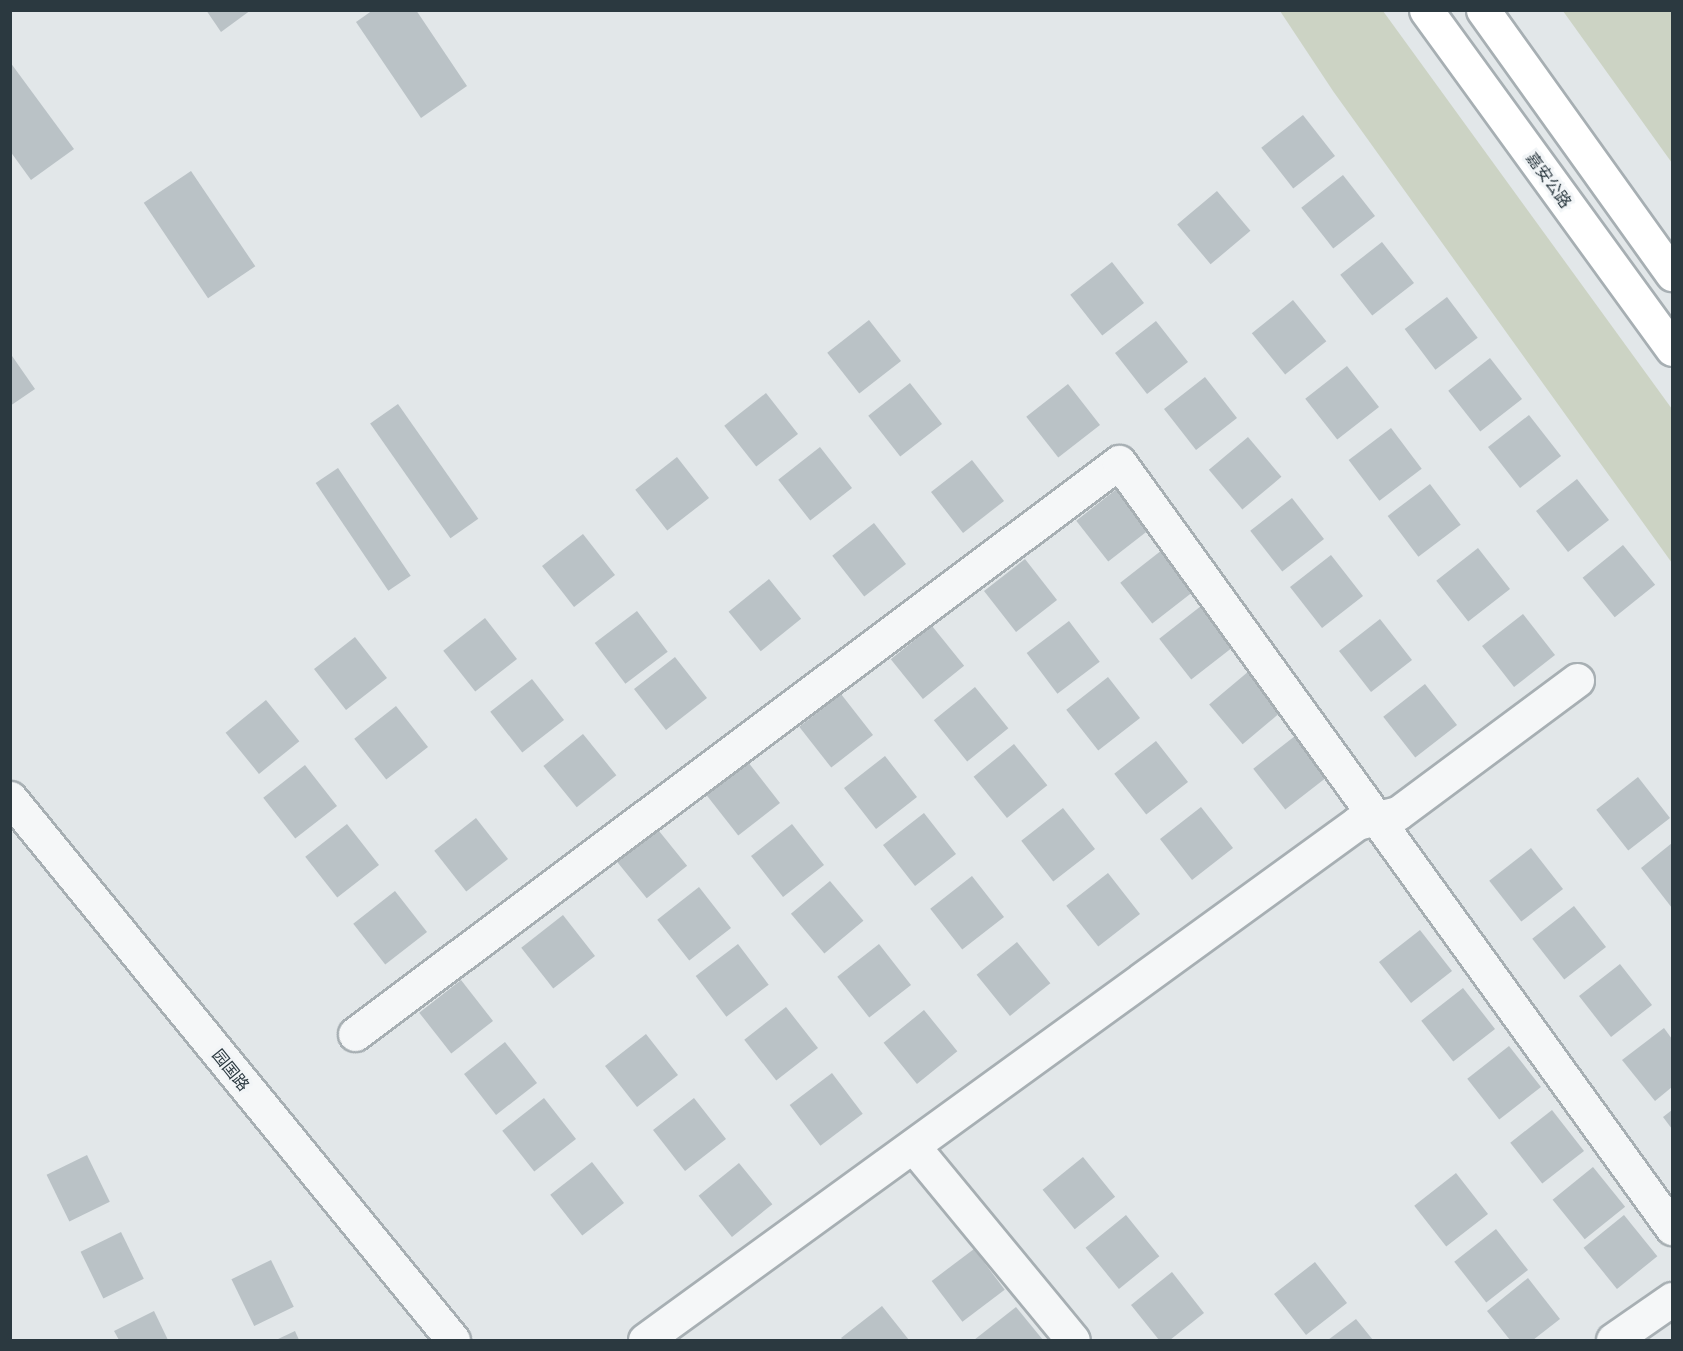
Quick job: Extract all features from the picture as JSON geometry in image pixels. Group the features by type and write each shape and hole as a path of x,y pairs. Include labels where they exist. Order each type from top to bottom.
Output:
{"main road":[{"name":"嘉安公路","path":"1426,10 1672,349"},
{"path":"1483,10 1672,274"}],"street":[{"path":"355,1034 1119,462 1380,819 1672,1228"},
{"path":"645,1341 1357,823 1398,813 1577,680"},
{"name":"园国路","path":"10,798 453,1341"},
{"path":"913,1146 1073,1341"},
{"path":"1613,1341 1672,1299"}],"green space":[{"path":"1280,11 1383,11 1672,409 1672,563 1333,91"},
{"path":"1563,11 1672,11 1672,163"}],"building":[{"path":"206,10 251,10 221,32"},
{"path":"373,10 416,10 467,86 421,118 356,22"},
{"path":"10,62 74,149 31,180 10,151"},
{"path":"1303,115 1335,156 1293,189 1261,148"},
{"path":"191,171 255,266 208,298 144,203"},
{"path":"1343,175 1375,216 1333,249 1301,208"},
{"path":"1217,191 1250,231 1211,264 1177,224"},
{"path":"1382,242 1414,283 1372,316 1340,275"},
{"path":"1112,262 1144,303 1102,336 1070,295"},
{"path":"1447,297 1478,338 1435,370 1405,329"},
{"path":"1293,300 1326,341 1285,375 1252,333"},
{"path":"869,320 901,361 859,394 827,353"},
{"path":"1156,321 1188,362 1147,394 1115,353"},
{"path":"10,353 35,389 10,406"},
{"path":"1490,358 1522,399 1480,432 1448,391"},
{"path":"1347,366 1379,407 1337,440 1305,399"},
{"path":"1205,377 1237,418 1196,450 1164,409"},
{"path":"910,383 942,424 900,457 868,416"},
{"path":"1068,384 1100,425 1058,458 1026,417"},
{"path":"766,393 798,434 756,467 724,426"},
{"path":"398,404 478,519 450,538 370,424"},
{"path":"1529,415 1561,456 1520,488 1488,447"},
{"path":"1391,428 1422,469 1379,501 1349,460"},
{"path":"1248,437 1281,477 1242,510 1209,470"},
{"path":"820,447 852,488 810,521 778,480"},
{"path":"677,457 709,498 667,531 635,490"},
{"path":"972,460 1004,501 963,533 931,492"},
{"path":"338,468 411,576 388,591 316,483"},
{"path":"1577,479 1609,520 1568,552 1536,511"},
{"path":"1430,484 1461,525 1418,557 1388,516"},
{"path":"1118,488 1150,529 1108,562 1076,521"},
{"path":"1292,498 1324,539 1282,572 1250,531"},
{"path":"874,523 906,564 864,597 832,556"},
{"path":"583,534 615,575 574,607 542,566"},
{"path":"1623,545 1655,585 1615,617 1583,578"},
{"path":"1478,548 1510,589 1468,622 1436,581"},
{"path":"1162,550 1194,591 1152,624 1120,583"},
{"path":"1331,555 1363,596 1322,628 1290,587"},
{"path":"1025,559 1057,600 1016,632 984,591"},
{"path":"769,579 801,619 761,651 729,612"},
{"path":"1201,606 1233,647 1191,680 1159,639"},
{"path":"637,611 668,652 625,684 595,643"},
{"path":"1523,614 1555,655 1514,687 1482,646"},
{"path":"485,618 517,659 475,692 443,651"},
{"path":"1380,619 1412,660 1371,692 1339,651"},
{"path":"1069,621 1100,662 1057,694 1027,653"},
{"path":"932,626 964,666 923,699 891,659"},
{"path":"355,637 387,678 346,710 314,669"},
{"path":"675,657 707,698 666,730 634,689"},
{"path":"1249,671 1282,711 1243,744 1209,704"},
{"path":"1108,677 1140,718 1098,751 1066,710"},
{"path":"532,679 564,720 522,753 490,712"},
{"path":"1425,684 1457,725 1415,758 1383,717"},
{"path":"975,687 1008,728 967,762 934,720"},
{"path":"841,694 873,735 831,768 799,727"},
{"path":"266,700 299,741 259,774 226,733"},
{"path":"396,706 428,747 386,780 354,739"},
{"path":"583,734 616,775 577,807 543,766"},
{"path":"1295,736 1327,777 1285,810 1253,769"},
{"path":"1156,741 1188,782 1146,815 1114,774"},
{"path":"1014,744 1047,785 1007,818 974,777"},
{"path":"885,756 917,797 876,829 844,788"},
{"path":"748,762 780,803 738,836 706,795"},
{"path":"305,765 337,806 295,839 263,798"},
{"path":"1638,777 1670,818 1628,851 1596,810"},
{"path":"1201,807 1233,848 1192,880 1160,839"},
{"path":"1063,808 1095,849 1053,882 1021,841"},
{"path":"924,813 956,854 915,886 883,845"},
{"path":"476,818 508,859 466,892 434,851"},
{"path":"347,824 379,865 337,898 305,857"},
{"path":"792,824 824,865 783,897 751,856"},
{"path":"655,826 687,866 647,898 615,859"},
{"path":"1672,843 1672,908 1641,868"},
{"path":"1531,848 1563,889 1521,922 1489,881"},
{"path":"1108,873 1140,914 1098,947 1066,906"},
{"path":"972,876 1004,917 962,950 930,909"},
{"path":"830,881 863,921 824,954 791,914"},
{"path":"699,887 731,928 689,961 657,920"},
{"path":"395,891 427,932 385,965 353,924"},
{"path":"1574,906 1606,947 1564,980 1532,939"},
{"path":"563,915 595,956 553,989 521,948"},
{"path":"1420,930 1452,971 1411,1003 1379,962"},
{"path":"1017,942 1050,983 1010,1016 977,975"},
{"path":"738,944 769,985 726,1017 696,976"},
{"path":"879,944 911,985 869,1018 837,977"},
{"path":"1620,964 1652,1005 1611,1037 1579,996"},
{"path":"461,980 493,1021 451,1054 419,1013"},
{"path":"1463,988 1495,1029 1453,1062 1421,1021"},
{"path":"786,1007 818,1048 776,1081 744,1040"},
{"path":"924,1010 957,1051 917,1084 884,1043"},
{"path":"1664,1028 1672,1039 1672,1087 1655,1101 1622,1060"},
{"path":"646,1034 678,1075 637,1107 605,1066"},
{"path":"505,1042 537,1083 496,1115 464,1074"},
{"path":"1509,1046 1541,1087 1499,1120 1467,1079"},
{"path":"832,1073 863,1114 820,1146 790,1105"},
{"path":"544,1098 576,1139 534,1172 502,1131"},
{"path":"694,1098 726,1139 685,1171 653,1130"},
{"path":"1552,1110 1584,1151 1542,1184 1510,1143"},
{"path":"1672,1110 1672,1129 1663,1117"},
{"path":"87,1155 110,1202 69,1221 47,1175"},
{"path":"1083,1157 1115,1197 1075,1229 1043,1190"},
{"path":"592,1162 624,1203 582,1236 550,1195"},
{"path":"739,1163 772,1204 732,1237 699,1196"},
{"path":"1593,1167 1625,1207 1585,1239 1553,1200"},
{"path":"1456,1173 1488,1214 1446,1247 1414,1206"},
{"path":"1126,1215 1159,1256 1119,1289 1086,1248"},
{"path":"1624,1215 1657,1256 1617,1289 1584,1248"},
{"path":"1496,1229 1528,1270 1486,1303 1454,1262"},
{"path":"121,1232 144,1279 103,1298 81,1252"},
{"path":"974,1249 1005,1290 962,1322 932,1281"},
{"path":"271,1260 294,1307 254,1326 231,1279"},
{"path":"1315,1262 1347,1303 1306,1335 1274,1294"},
{"path":"1172,1272 1204,1313 1170,1340 1159,1340 1131,1305"},
{"path":"1528,1278 1560,1319 1533,1340 1510,1340 1487,1311"},
{"path":"882,1306 909,1340 843,1340 841,1338"},
{"path":"1016,1307 1043,1340 974,1340"},
{"path":"154,1311 168,1340 119,1340 114,1331"},
{"path":"1356,1319 1373,1340 1328,1340"},
{"path":"295,1331 299,1340 276,1340"}]}
